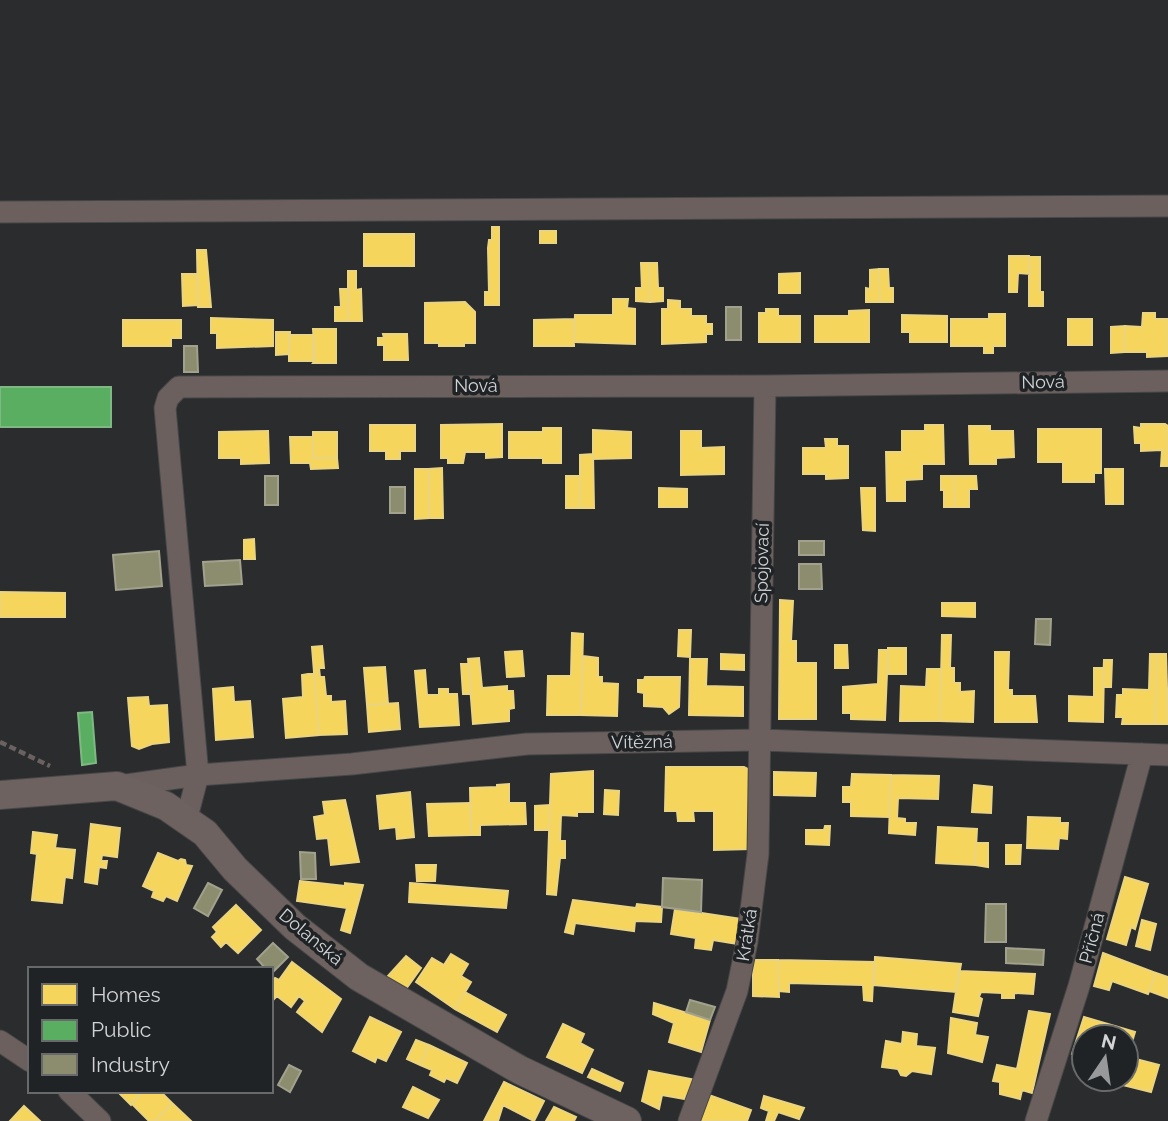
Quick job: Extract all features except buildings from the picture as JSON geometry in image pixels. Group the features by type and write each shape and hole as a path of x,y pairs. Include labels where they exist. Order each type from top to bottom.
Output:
{"street":[{"path":"0,212 1168,206"},
{"name":"Nová","path":"198,775 165,408 168,398 179,387 765,386 1168,381"},
{"name":"Spojovací","path":"759,740 765,386"},
{"name":"Vítězná","path":"117,786 198,775 352,764 527,744 759,740 1168,755"},
{"name":"Krátká","path":"689,1121 737,991 747,942 758,854 759,740"},
{"name":"Příčná","path":"1036,1121 1079,986 1142,754"},
{"path":"186,821 198,775"},
{"name":"Dolanská","path":"0,795 117,786 166,806 205,833 235,869 295,927 359,977 520,1070 627,1121"},
{"path":"0,1041 28,1060"},
{"path":"71,1093 100,1121"}]}
